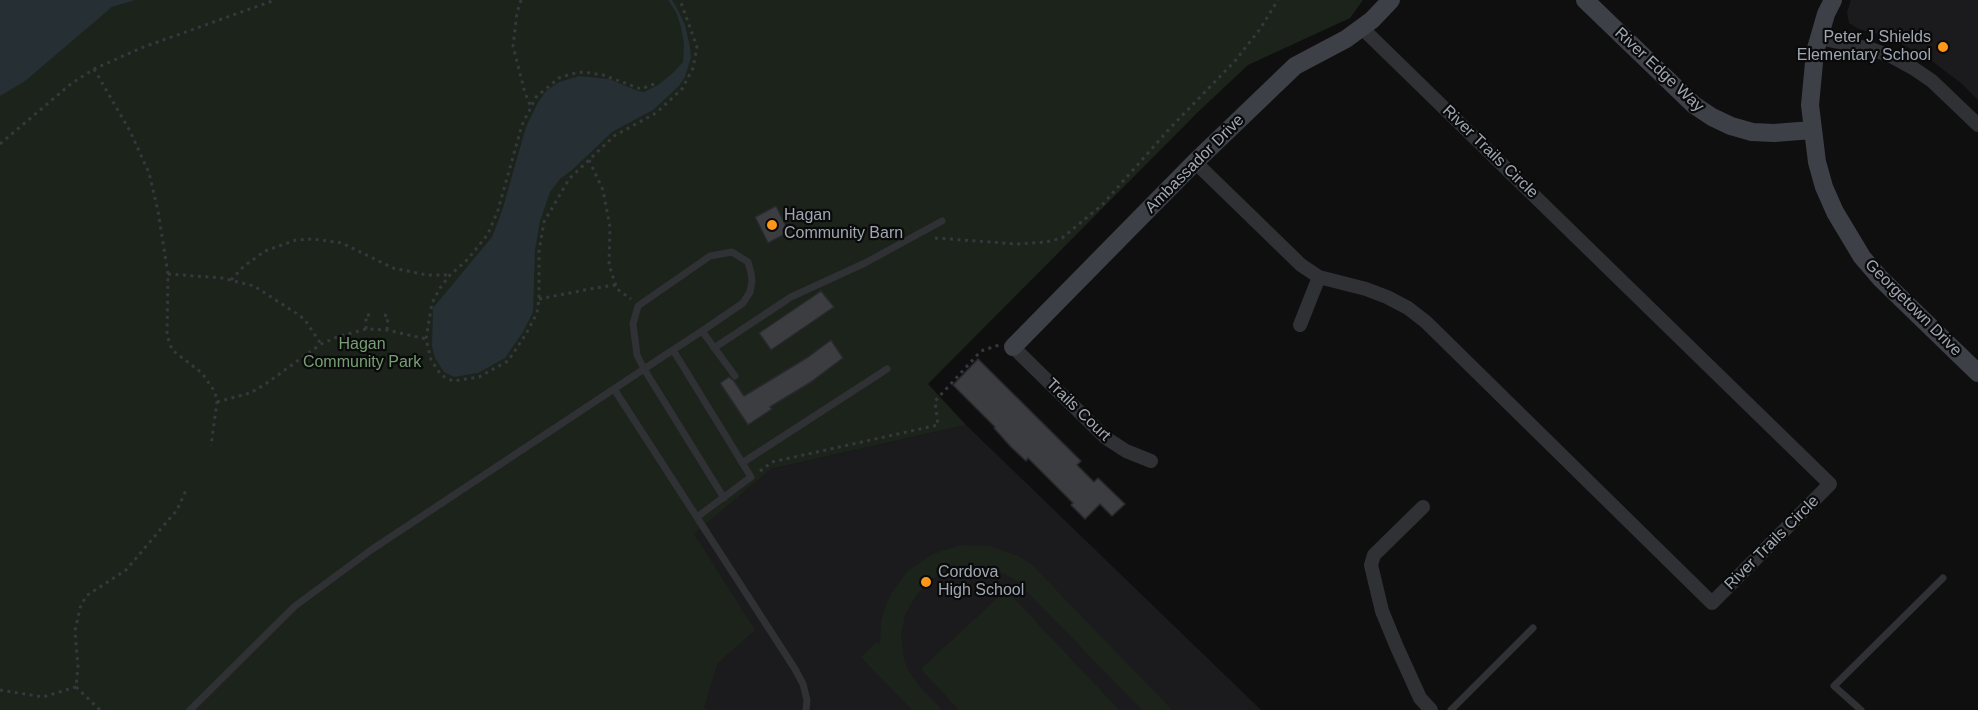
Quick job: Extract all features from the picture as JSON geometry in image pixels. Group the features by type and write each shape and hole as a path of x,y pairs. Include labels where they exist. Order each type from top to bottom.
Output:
{"street":[{"name":"Ambassador Drive","path":"1013,347 1195,162 1295,66 1346,39 1391,0"},
{"name":"Georgetown Drive","path":"1833,0 1819,38 1811,78 1812,130 1824,187 1852,243 1880,278 1978,373"},
{"name":"River Edge Way","path":"1592,2 1694,105 1712,117 1752,132 1812,130"},
{"name":"River Trails Circle","path":"1195,162 1301,265 1319,277 1387,297 1408,308 1426,322 1712,603 1830,484 1362,27"},
{"path":"1819,38 1871,49 1893,57 1932,81 1978,125"},
{"path":"1300,325 1319,277"},
{"name":"Trails Court","path":"1013,347 1106,438 1126,451 1151,460"},
{"path":"1423,507 1374,555 1371,565 1382,611 1396,645 1420,698 1431,710"}],"lane":[{"path":"714,348 791,297 865,263 942,221"},
{"path":"190,710 295,606 371,550 644,369 702,331 743,303 750,292 752,281 748,262 732,252 710,256 638,306 633,324 637,355 644,369 724,498"},
{"path":"702,331 735,376"},
{"path":"673,350 751,477 697,517"},
{"path":"742,463 887,369"},
{"path":"614,389 803,684 807,700 806,710"},
{"path":"1861,710 1834,686 1943,578"},
{"path":"1450,710 1533,628"}],"path":[{"path":"0,144 72,82 94,69 141,48 275,0"},
{"path":"522,0 517,13 513,46 525,93 531,106"},
{"path":"654,84 641,89 603,75 583,72 559,78 536,97 522,125 498,210 488,234 468,260 450,274 432,303 426,339 431,360 441,375 453,381 479,377 508,361 526,334 537,313 539,250 544,222 569,179 614,136 656,113 682,89 693,68 697,47 680,0"},
{"path":"912,237 1017,244 1046,242 1062,238 1102,205 1171,127 1235,61 1260,29 1278,0"},
{"path":"94,69 130,131 149,173 158,211 168,274 167,335 172,350 202,373 215,392 217,402 211,446"},
{"path":"589,160 603,190 610,227 609,265 617,288 638,306"},
{"path":"231,280 244,266 265,251 296,240 313,238 342,243 393,268 412,273 450,274"},
{"path":"168,274 222,278 254,286 305,320 321,344"},
{"path":"539,299 616,285"},
{"path":"366,329 366,315 370,315"},
{"path":"384,315 388,316 387,330"},
{"path":"217,402 250,393 321,344 366,329 387,330 426,339"},
{"path":"751,477 772,462 938,425 935,401 981,351 997,344 1013,347"},
{"path":"76,687 78,667 75,631 80,608 86,596 126,570 177,510 187,488"},
{"path":"0,690 43,697 76,687"},
{"path":"76,687 100,710"}],"shaded area":[{"path":"0,0 135,0 112,7 25,81 0,96"},
{"path":"668,0 672,0 685,25 690,47 691,57 685,77 679,86 653,110 612,132 560,179 550,192 540,221 535,250 533,312 523,332 505,358 478,373 454,377 444,372 435,358 432,346 433,308 492,237 502,211 526,127 537,104 546,91 559,82 579,76 609,79 644,92 658,85 683,62 684,44 681,27 676,12"},
{"name":"Peter J Shields Elementary School","path":"1851,0 1978,0 1978,100 1961,83 1928,58 1888,37 1859,29 1849,23 1847,12"},
{"name":"Cordova High School","path":"966,425 1261,710 703,710 718,663 754,630 693,534 771,469"}],"green space":[{"name":"Hagan Community Park","path":"127,0 1363,0 1350,18 1248,65 1197,113 928,384 966,425 771,469 694,534 755,630 718,663 704,708 709,710 0,710 0,93 112,7"},
{"path":"961,545 990,546 1018,556 1031,564 1172,710 1142,710 1017,581 997,570 975,566 953,569 932,579 916,595 905,615 901,637 908,670 942,710 912,710 861,657 877,642 880,644 881,622 885,608 891,594 908,571 933,554"},
{"path":"1006,590 1119,710 959,710 921,669"}],"building":[{"name":"Hagan Community Barn","path":"776,206 789,232 768,243 755,217"},
{"path":"821,291 834,307 771,350 759,333"},
{"path":"831,340 843,358 811,382 770,407 772,409 748,425 720,383 729,377 744,396 808,357"},
{"path":"978,359 1081,461 1077,465 1094,482 1098,478 1125,504 1112,516 1100,504 1085,519 1071,505 1073,503 1028,458 1026,461 1011,447 995,427 953,385"}],"place":[{"name":"Peter J Shields Elementary School","path":"1943,47"},
{"name":"Hagan Community Barn","path":"772,225"},
{"name":"Cordova High School","path":"926,582"}]}
